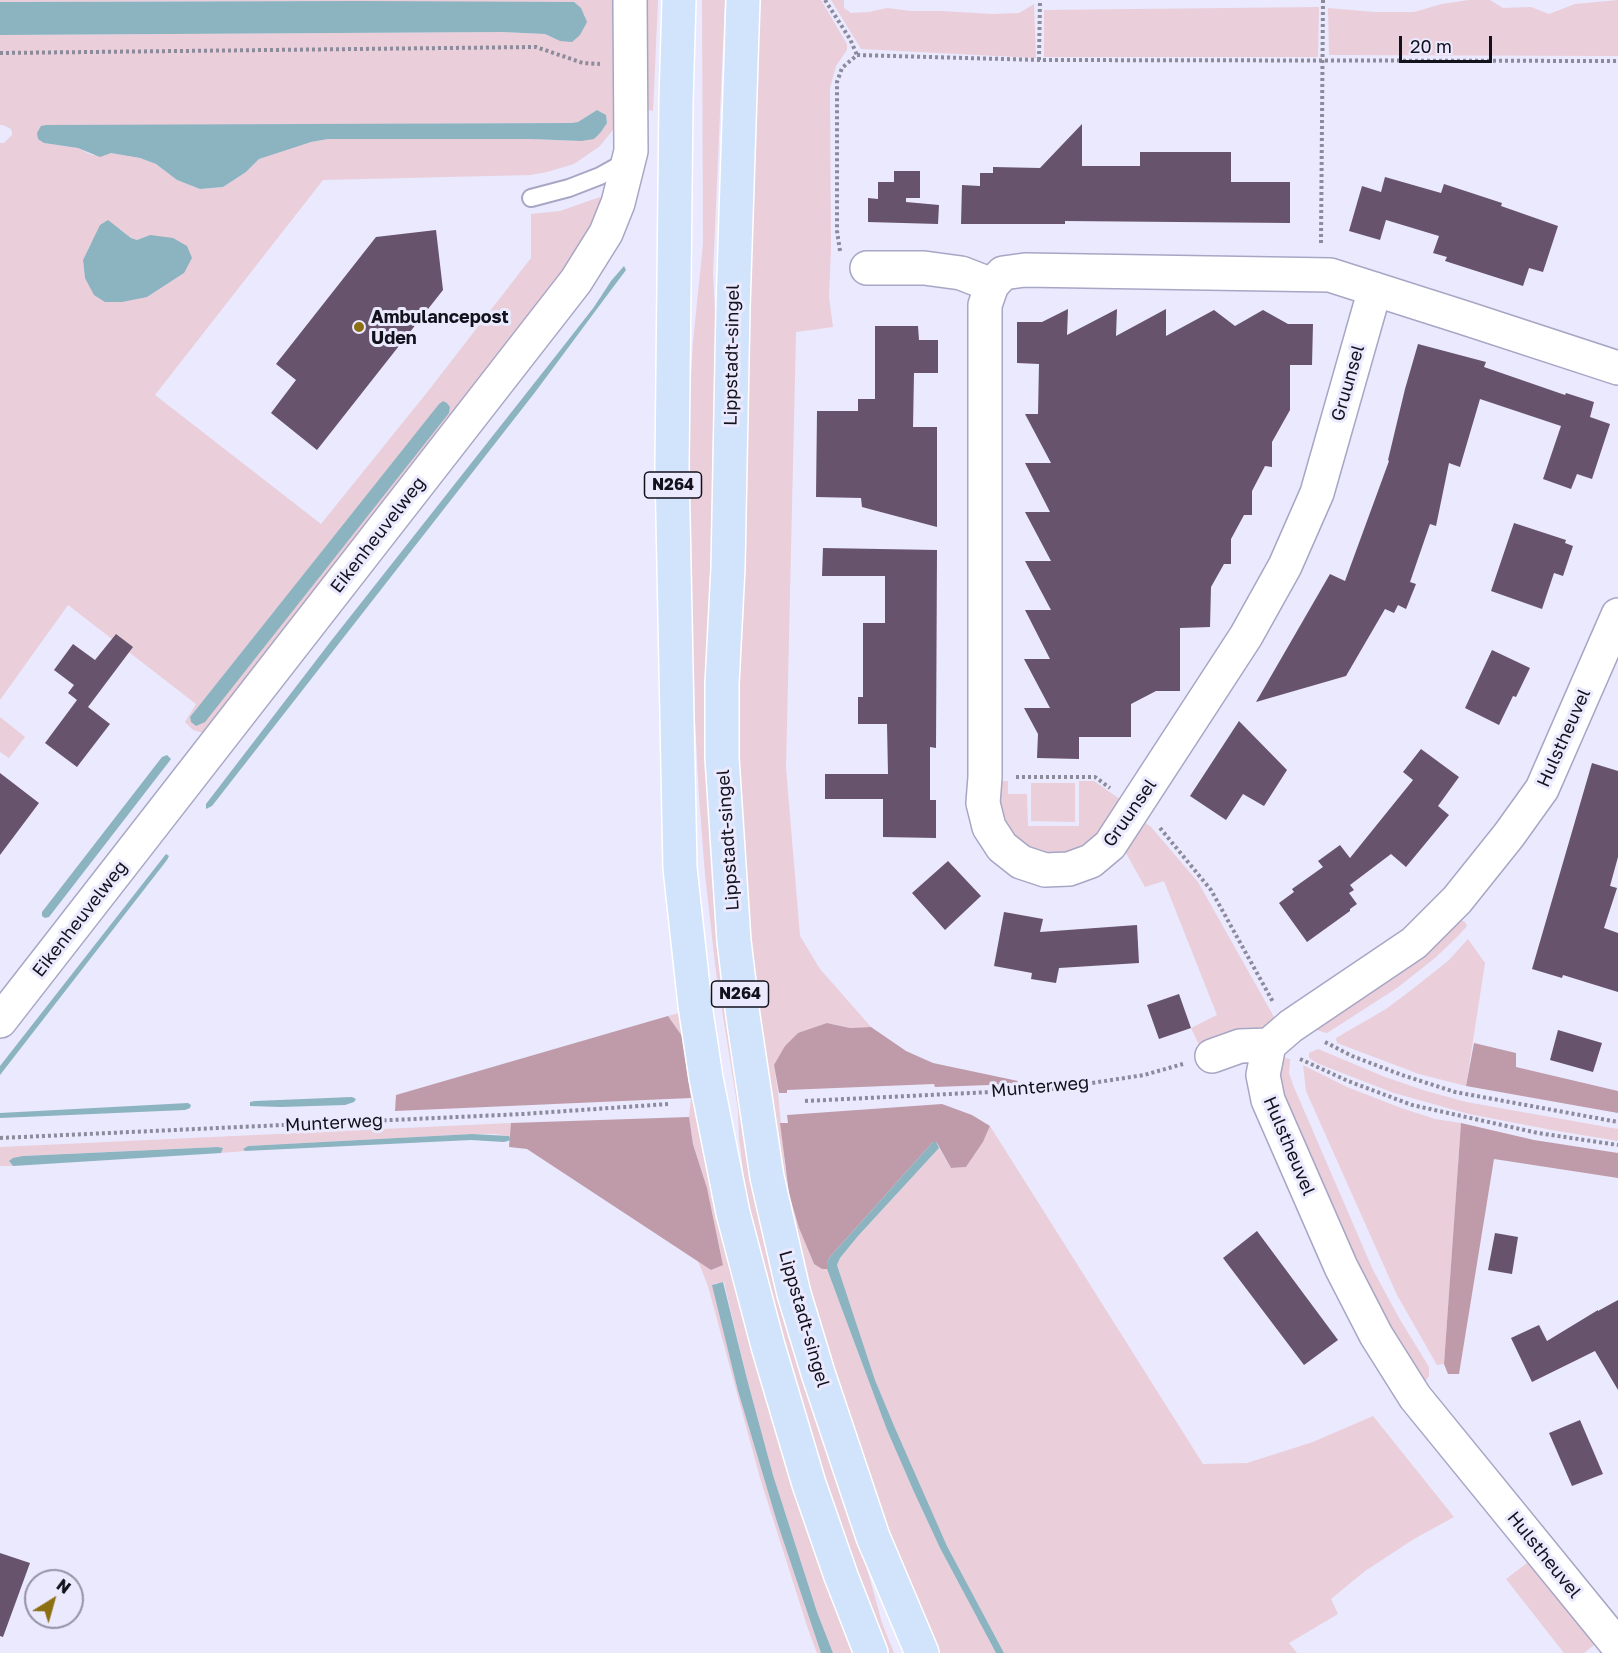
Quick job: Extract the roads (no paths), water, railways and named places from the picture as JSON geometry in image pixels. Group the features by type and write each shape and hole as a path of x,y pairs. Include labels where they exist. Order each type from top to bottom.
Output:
{"main road":[{"name":"N264","path":"679,0 672,479 680,868 695,1005 706,1078 733,1213 773,1366 809,1484 871,1653"},
{"name":"Lippstadt-singel","path":"743,0 732,308 728,568 722,684 722,758 734,941 767,1177 794,1294 873,1537 922,1653"}],"street":[{"name":"Eikenheuvelweg","path":"0,1021 576,281 606,233 618,203 631,151 630,0"},
{"path":"867,268 924,268 961,273 992,285 1003,273 1025,270 1330,275 1618,368"},
{"name":"Gruunsel","path":"992,285 985,305 985,777 983,803 989,827 1002,847 1022,862 1045,870 1069,869 1092,861 1110,845 1246,636 1285,566 1317,493 1375,289"},
{"name":"Hulstheuvel","path":"1618,615 1542,789 1509,835 1457,900 1414,943 1280,1035 1263,1075 1268,1100 1341,1267 1376,1335 1415,1397 1618,1646"},
{"path":"1212,1056 1280,1035"}],"lane":[{"path":"531,198 569,188 600,176 629,160"}],"water":[{"path":"0,2 574,2 581,8 587,22 580,35 572,42 560,41 545,34 502,32 0,35"},
{"path":"597,110 606,115 607,123 594,139 581,141 328,139 311,142 259,159 246,172 223,187 200,189 177,180 156,164 140,158 111,153 100,157 78,148 44,143 38,139 37,133 41,126 46,125 571,123 578,122"},
{"path":"108,220 137,240 150,235 173,238 187,246 192,258 184,273 147,297 122,302 105,302 94,295 85,278 83,260 100,225"},
{"path":"624,266 626,270 536,391 212,806 206,809 206,804 331,641"},
{"path":"443,401 450,407 449,413 205,722 196,726 191,722 190,717"},
{"path":"167,755 171,759 49,917 42,916 42,912 162,757"},
{"path":"166,854 169,856 167,860 0,1075 0,1066"},
{"path":"352,1097 356,1099 354,1102 345,1105 250,1106 250,1102 255,1101"},
{"path":"188,1103 191,1105 190,1108 185,1110 0,1118 0,1113"},
{"path":"472,1134 509,1136 511,1140 245,1151 243,1149 248,1146"},
{"path":"933,1142 936,1142 939,1148 858,1236 837,1265 875,1380 895,1428 947,1546 1004,1653 996,1653 940,1548 914,1492 887,1430 827,1269 829,1258"},
{"path":"223,1148 221,1153 13,1166 9,1161 23,1156"},
{"path":"723,1282 773,1475 817,1612 833,1653 821,1653 777,1522 738,1391 712,1285"}],"place":[{"name":"Ambulancepost Uden","path":"359,327"}]}
